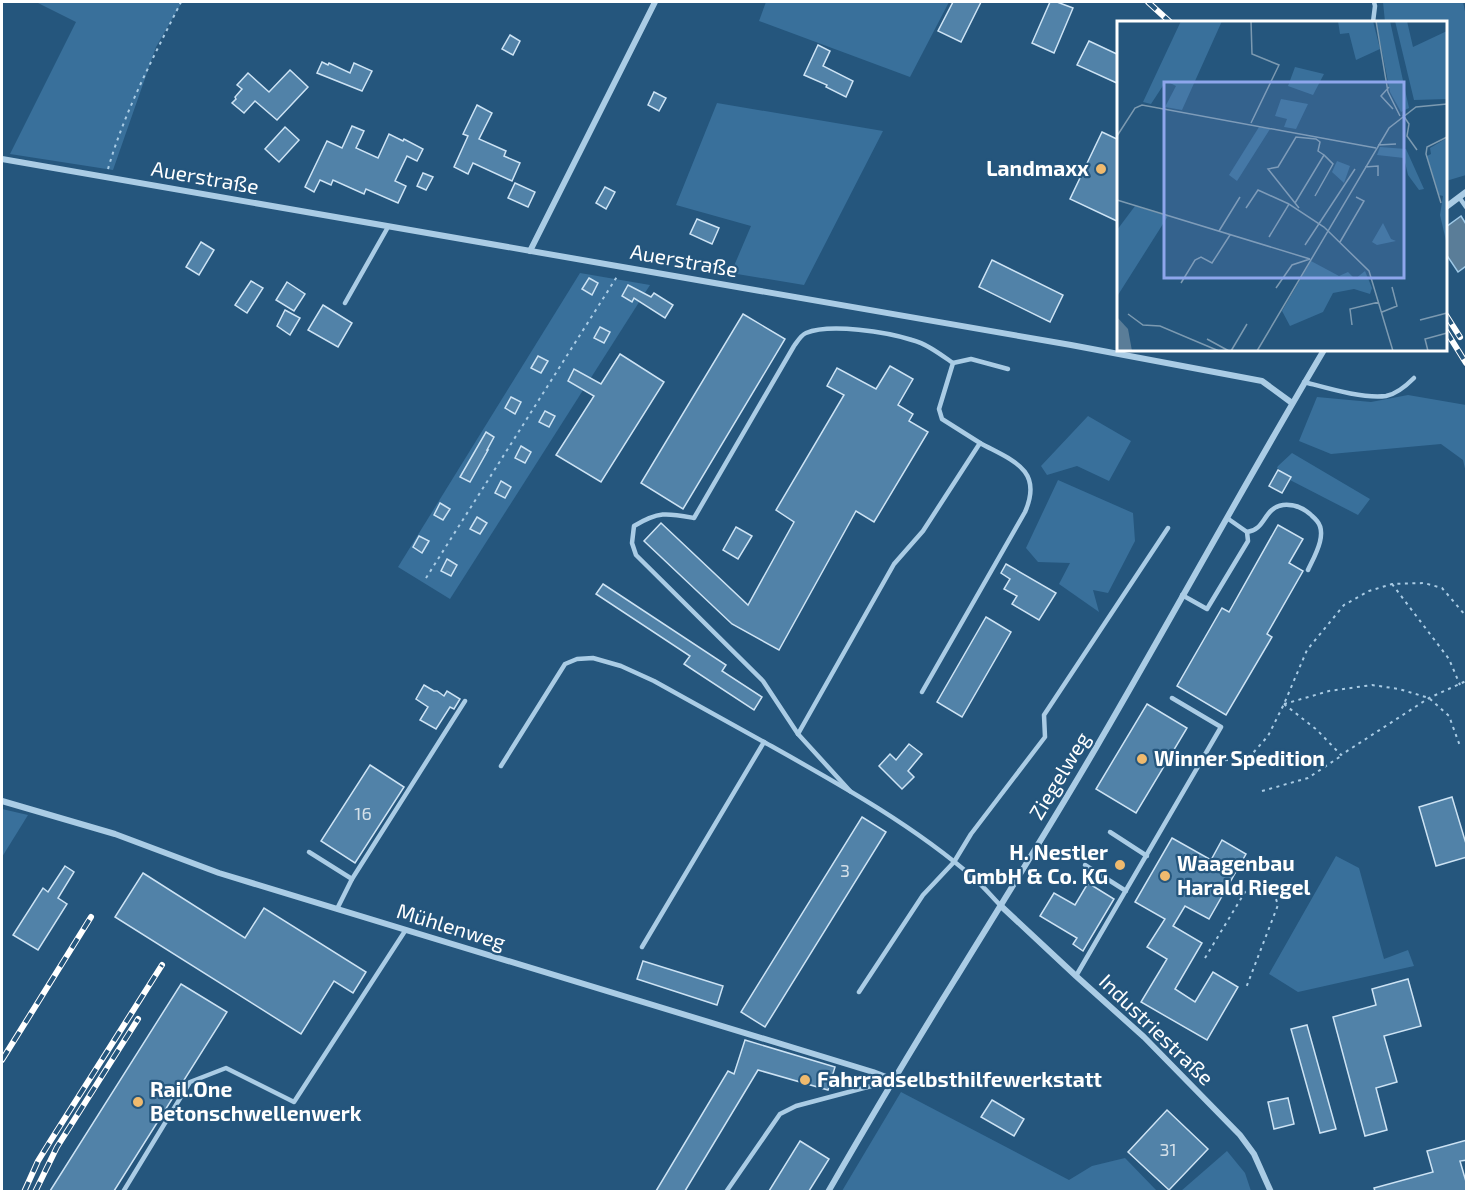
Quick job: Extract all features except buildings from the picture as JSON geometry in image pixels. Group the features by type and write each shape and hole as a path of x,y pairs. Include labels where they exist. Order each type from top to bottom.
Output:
{"street":[{"path":"531,251 655,2"},
{"name":"Auerstraße","path":"2,159 1094,349 1262,381 1292,403"},
{"path":"1447,206 1467,192"},
{"path":"1292,403 1323,351"},
{"name":"Ziegelweg","path":"828,1191 1097,747 1292,403"},
{"name":"Mühlenweg","path":"2,801 116,834 219,873 718,1024 894,1080"},
{"name":"Industriestraße","path":"1001,906 1144,1037 1240,1135 1254,1154 1271,1191"}],"lane":[{"path":"1373,21 1374,2"},
{"path":"1459,197 1467,207"},
{"path":"345,303 388,227"},
{"path":"850,791 798,734 763,681 636,555 632,543 634,526 649,517 667,513 694,518 794,346 804,333 821,330 869,331 913,340 930,347 952,363"},
{"path":"952,363 971,358 1008,369"},
{"path":"921,692 1019,522 1030,501 1032,486 1026,473 1018,464 942,419 939,409 952,363"},
{"path":"1304,382 1357,394 1387,396 1405,387 1414,378"},
{"path":"798,734 894,564 923,531 980,443"},
{"path":"1227,518 1247,532 1256,531 1271,510 1280,506 1291,505 1305,510 1319,522 1321,534 1318,548 1308,570"},
{"path":"859,992 923,895 954,862 971,834 1045,737 1044,715 1168,528"},
{"path":"1182,595 1207,609 1248,541 1247,532"},
{"path":"501,766 566,664 577,659 593,658 621,666 654,681 868,801 954,862 976,880 1001,906"},
{"path":"1076,976 1221,727 1172,698"},
{"path":"337,909 352,879 465,701"},
{"path":"642,947 764,742"},
{"path":"1110,832 1147,856"},
{"path":"309,852 352,879"},
{"path":"1085,866 1126,891"},
{"path":"123,1191 190,1082 226,1068 294,1101 405,931"},
{"path":"726,1191 780,1114 796,1106 894,1080"}],"path":[{"path":"105,177 113,150 142,81 181,2"},
{"path":"426,578 622,267"},
{"path":"1201,761 1229,760 1253,753 1268,736 1307,650 1344,605 1370,591 1392,584 1424,584 1442,588 1467,616"},
{"path":"1392,584 1449,659 1460,685"},
{"path":"1262,791 1308,778 1429,698 1467,681"},
{"path":"1284,704 1329,691 1372,685 1399,689 1429,698 1449,716 1460,746"},
{"path":"1284,704 1317,730 1341,755"},
{"path":"1205,958 1245,892 1262,888 1275,896 1278,905 1246,988"}],"shaded area":[{"path":"36,2 182,2 156,47 113,170 10,154 76,22"},
{"path":"766,2 949,2 910,77 759,21"},
{"path":"1383,2 1463,2 1466,16 1466,175 1447,181 1447,21 1385,21"},
{"path":"717,103 883,131 804,285 731,273 751,226 676,205"},
{"path":"1461,216 1466,224 1466,266 1458,272 1447,256 1447,226"},
{"path":"580,273 650,285 450,599 398,567"},
{"path":"1408,395 1466,405 1466,473 1463,460 1441,444 1331,454 1299,441 1317,397 1371,402"},
{"path":"1088,416 1131,441 1109,481 1077,466 1047,475 1041,466"},
{"path":"1292,453 1370,499 1358,515 1290,480 1291,477 1277,468"},
{"path":"1058,480 1133,513 1135,541 1108,593 1093,590 1099,612 1059,584 1070,563 1038,562 1026,548"},
{"path":"2,809 28,815 2,857"},
{"path":"1336,856 1359,868 1384,959 1408,950 1414,966 1298,992 1269,974"},
{"path":"901,1092 1069,1180 1092,1166 1125,1158 1157,1191 842,1191"},
{"path":"1227,1151 1245,1173 1251,1191 1181,1191"}],"railway":[{"path":"1148,2 1169,21"},
{"path":"1447,317 1460,337"},
{"path":"1447,333 1466,363"},
{"path":"2,1060 91,917"},
{"path":"24,1192 38,1161 162,965"},
{"path":"35,1192 57,1147 138,1019"}],"place":[{"name":"Landmaxx","path":"1101,169"},
{"name":"Winner Spedition","path":"1142,759"},
{"name":"H. Nestler GmbH & Co. KG","path":"1120,865"},
{"name":"Waagenbau Harald Riegel","path":"1165,876"},
{"name":"Fahrradselbsthilfewerkstatt","path":"805,1080"},
{"name":"Rail.One Betonschwellenwerk","path":"138,1102"}]}
